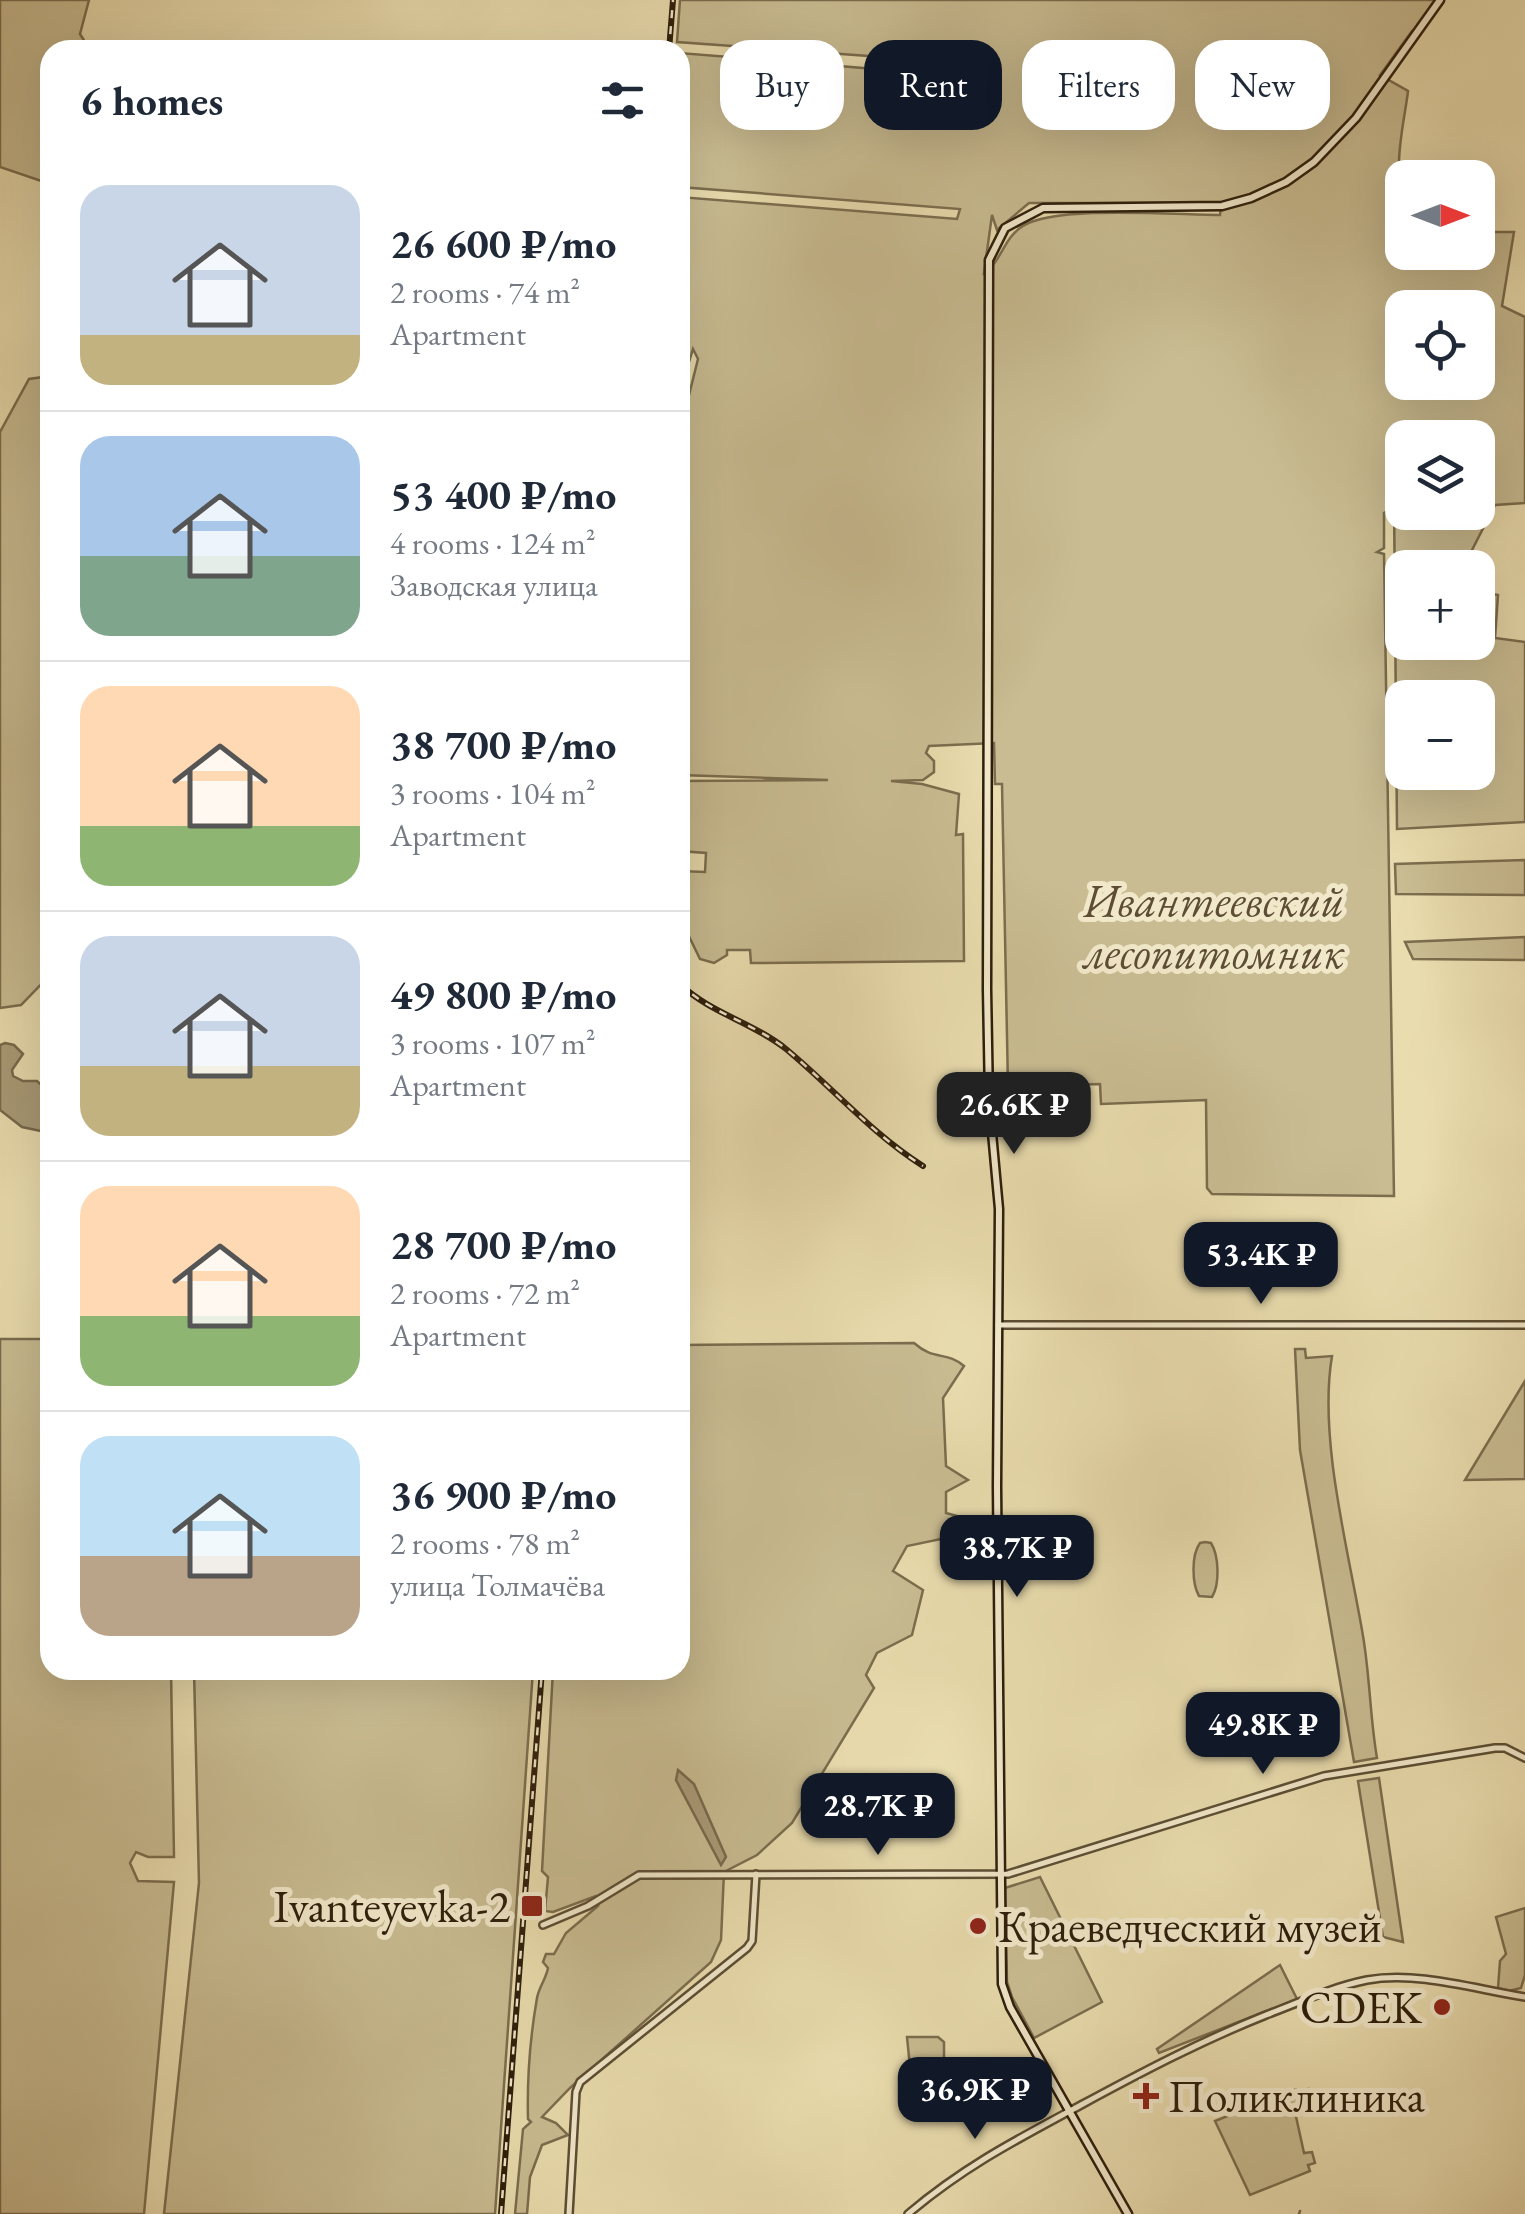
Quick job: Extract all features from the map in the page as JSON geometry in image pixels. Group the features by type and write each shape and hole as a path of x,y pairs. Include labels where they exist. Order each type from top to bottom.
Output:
{"main road":[{"path":"1128,2214 1005,1996 1001,1962 998,1195 989,1100 988,989 988,274 994,246 1006,228 1043,208 1212,207 1250,198 1286,182 1314,162 1356,118 1440,0"}],"street":[{"path":"997,1325 1525,1325"},
{"path":"544,1925 588,1906 638,1875 1000,1875 1324,1776 1495,1748 1505,1748 1525,1758"},
{"path":"570,2214 576,2092 580,2082 747,1948 752,1941 756,1874"},
{"path":"908,2214 962,2170 1183,2049 1310,1998 1369,1980 1413,1979 1525,1997"}],"green space":[{"path":"0,0 89,0 80,34 84,40 40,40 40,181 0,167"},
{"name":"Ивантеевский лесопитомник","path":"680,0 1437,0 1416,33 1412,31 1380,75 1408,91 1399,160 1385,160 1385,270 1495,270 1495,232 1514,232 1502,306 1525,317 1525,503 1495,505 1495,420 1385,420 1384,548 1377,552 1384,554 1394,1196 1212,1194 1207,1188 1206,1100 1101,1104 1100,1084 1008,1087 1002,784 995,784 994,743 929,746 926,753 934,761 934,772 923,780 891,781 959,794 956,835 963,834 964,961 751,963 750,950 727,950 727,955 714,963 700,959 690,938 690,871 705,872 706,853 690,852 690,781 828,780 690,775 690,391 698,359 693,349 690,359 690,198 957,219 960,209 690,188 690,54 720,56 720,130 844,130 844,66 864,68 864,130 1002,130 1002,40 864,40 864,56 844,54 844,40 690,43 677,40","holes":["1029,203 1220,203 1220,215 1088,213 1039,219 1016,231 984,273 992,215 997,230"]},
{"path":"40,377 40,985 21,1005 0,1008 0,432 29,379"},
{"path":"1394,530 1482,530 1472,550 1394,550"},
{"path":"1495,594 1498,595 1495,638"},
{"path":"1495,638 1525,642 1525,822 1397,829 1397,790 1495,790 1495,680 1396,680 1395,660 1495,660"},
{"path":"1525,860 1525,895 1396,894 1395,864"},
{"path":"1525,937 1525,960 1413,959 1405,942"},
{"path":"0,1339 40,1339 40,1680 171,1680 174,1857 148,1857 136,1852 130,1863 138,1881 174,1882 144,2214 0,2214"},
{"path":"914,1343 964,1366 943,1398 946,1466 968,1480 946,1492 946,1513 961,1517 951,1537 907,1546 893,1571 923,1590 912,1635 877,1653 866,1675 874,1688 792,1823 757,1855 724,1872 721,1940 711,1962 542,2117 556,2123 568,2135 542,2145 530,2177 527,2214 515,2214 523,2129 531,2122 528,2119 532,2028 548,1968 543,1962 546,1954 554,1954 566,1933 600,1900 596,1896 553,1912 545,1911 548,1877 542,1871 552,1680 690,1680 690,1345"},
{"path":"1295,1349 1305,1349 1306,1358 1332,1356 1332,1459 1365,1651 1377,1758 1354,1762 1300,1450"},
{"path":"1525,1381 1525,1479 1465,1480"},
{"path":"1211,1543 1217,1562 1212,1597 1199,1596 1194,1577 1197,1548"},
{"path":"194,1680 532,1680 495,2214 164,2214 199,1883"},
{"path":"1379,1778 1403,1942 1383,1937 1358,1781"},
{"path":"1040,1877 1102,2002 1034,2038 1007,1982 1005,1888"},
{"path":"1525,1908 1525,1975 1521,1988 1509,1991 1498,1988 1500,1961 1506,1954 1496,1917"},
{"path":"1280,1965 1297,1999 1159,2053 1157,2049"},
{"path":"907,2037 938,2037 944,2042 944,2067 910,2067"},
{"path":"1309,2089 1311,2103 1295,2112 1304,2153 1312,2152 1315,2163 1308,2165 1310,2171 1250,2195 1215,2121 1293,2090"}],"shaded area":[{"path":"0,1045 14,1045 23,1054 12,1070 13,1076 40,1084 40,1131 22,1127 0,1110"},
{"path":"678,1770 694,1784 726,1857 721,1865 676,1780"}],"railway":[{"path":"670,40 673,0"},
{"path":"690,992 786,1049 869,1125 923,1166"},
{"path":"501,2214 541,1680"}],"place":[{"name":"Ivanteyevka-2","path":"532,1906"},
{"name":"Краеведческий музей","path":"978,1926"},
{"name":"CDEK","path":"1442,2007"},
{"name":"Поликлиника","path":"1146,2096"}]}
